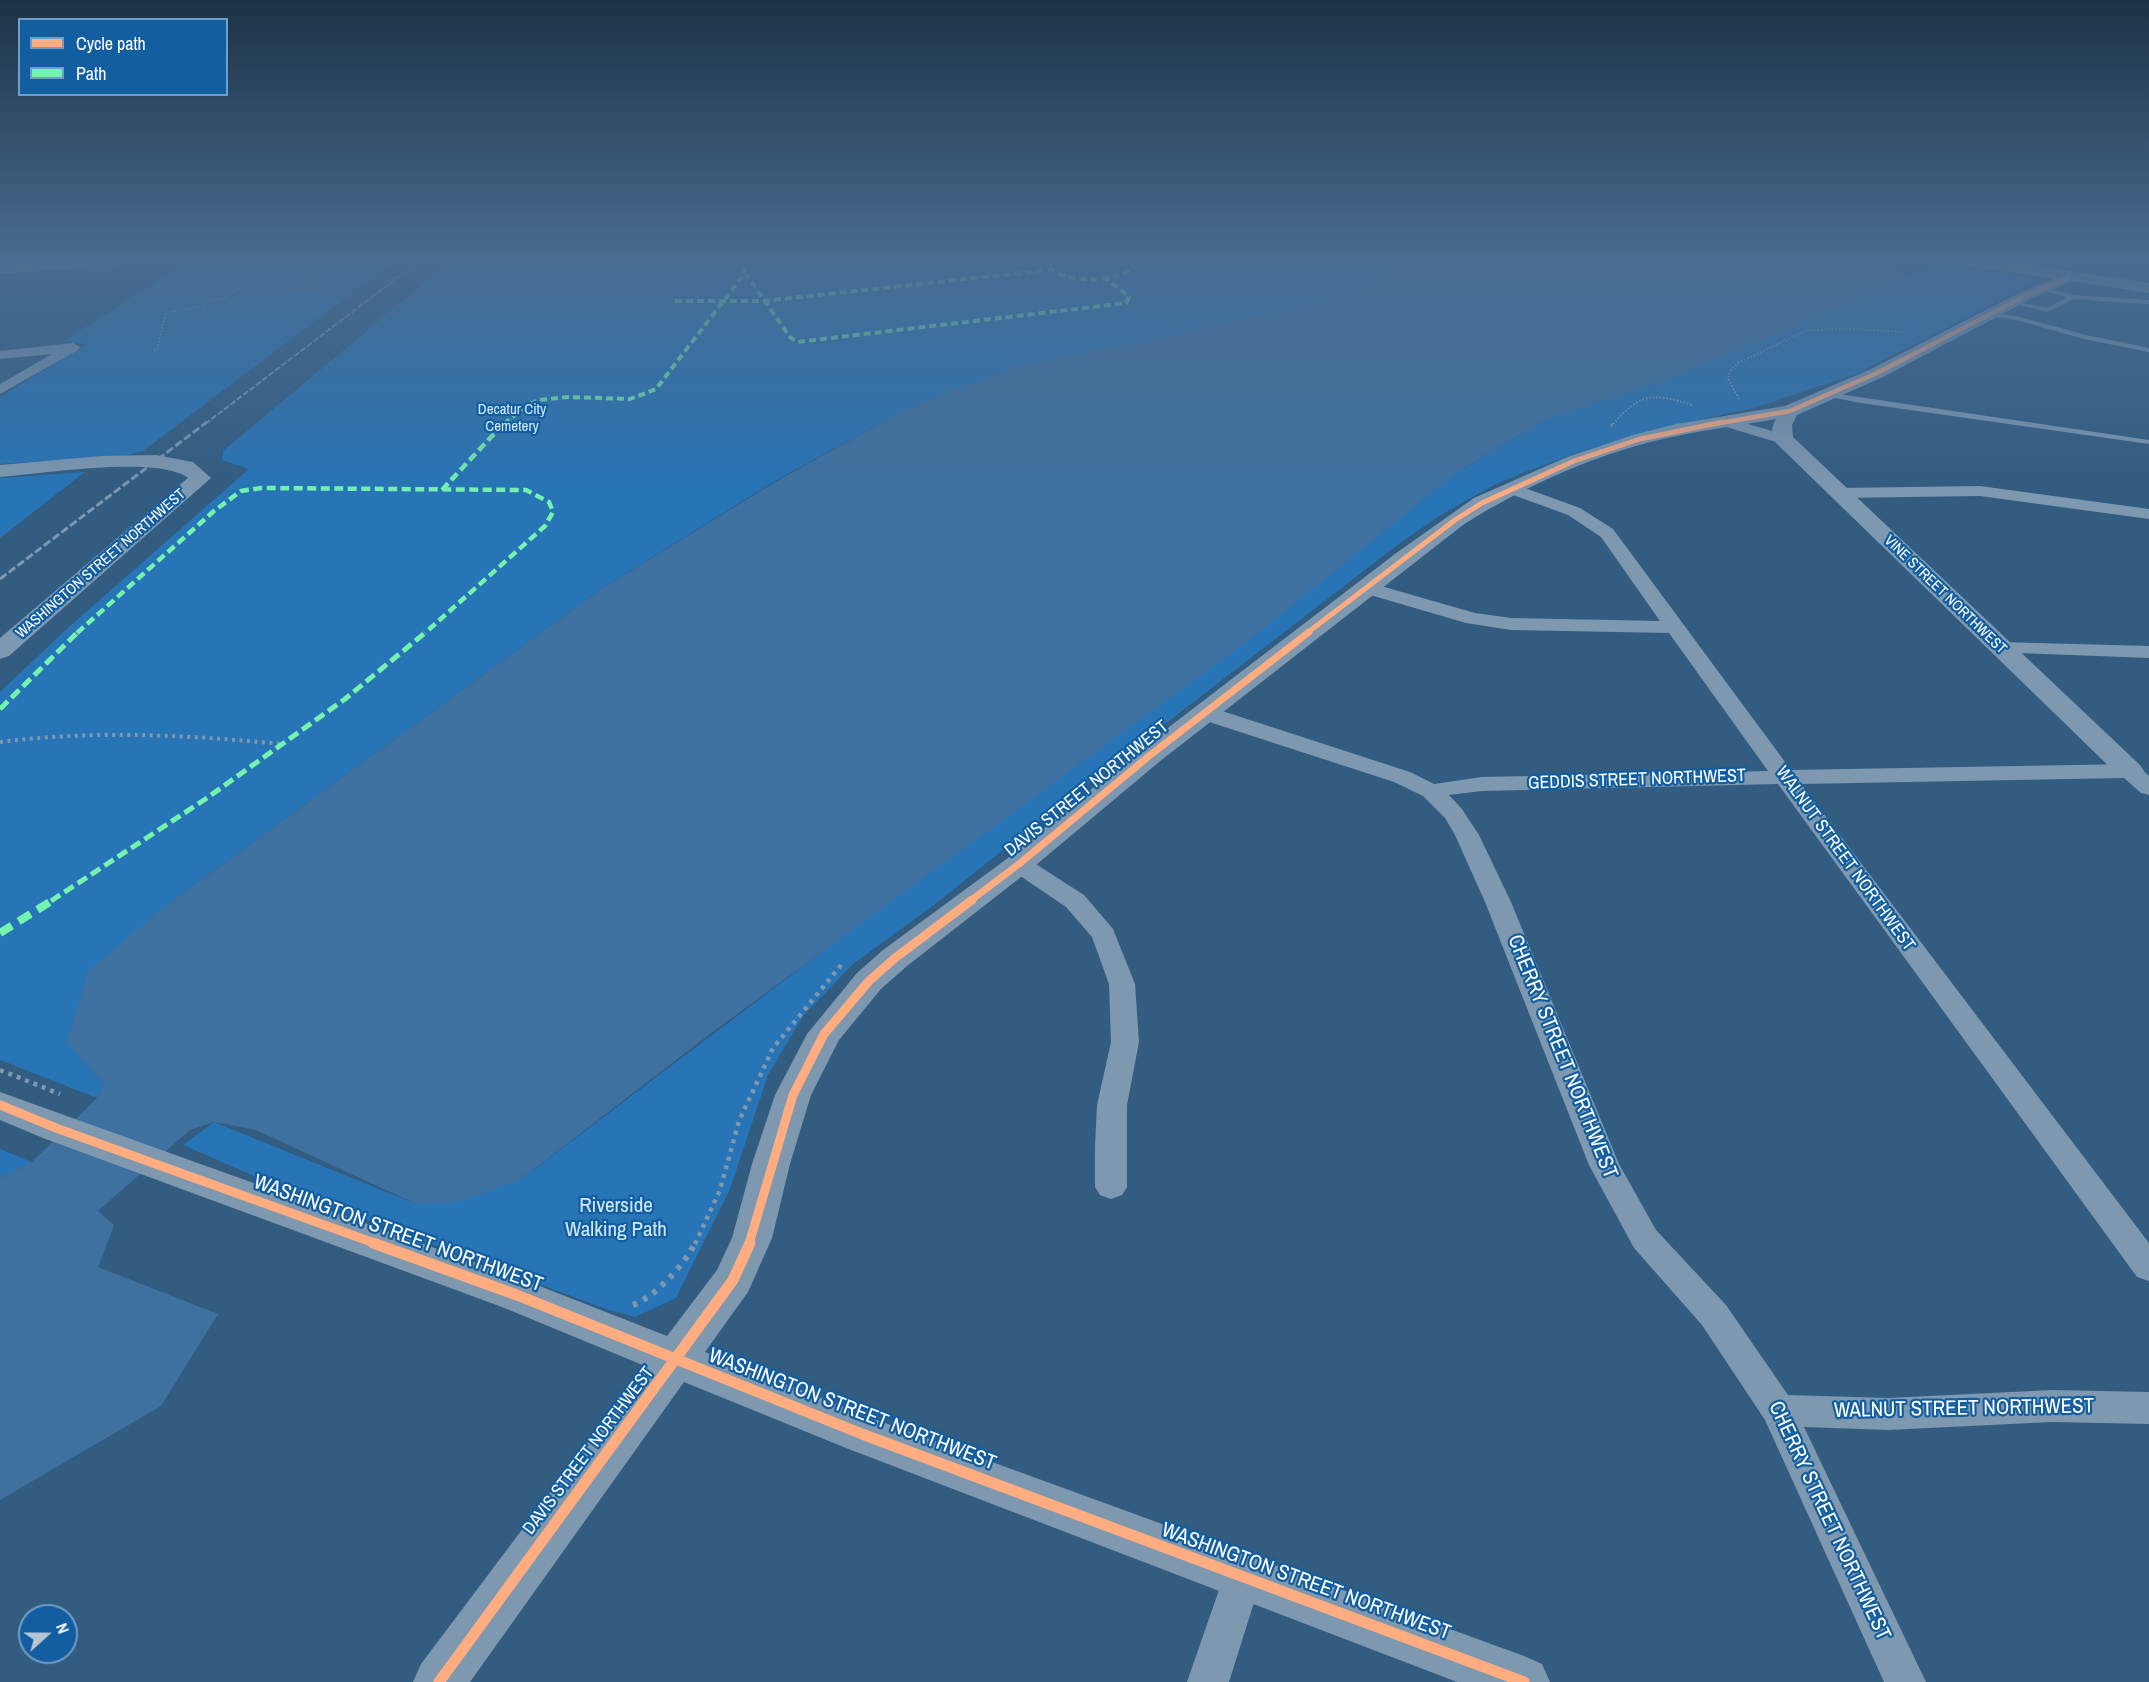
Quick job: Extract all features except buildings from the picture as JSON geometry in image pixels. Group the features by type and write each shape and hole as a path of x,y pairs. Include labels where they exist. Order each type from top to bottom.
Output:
{"street":[{"name":"DAVIS STREET NORTHWEST","path":"439,1682 733,1280 752,1238 771,1164 793,1095 824,1034 869,981 895,958 1019,864 1149,756 1455,520 1511,489 1574,461 1640,439 1676,430 1790,411 1951,337"},
{"path":"0,355 73,347 0,390"},
{"path":"1783,439 1782,425 1790,411"},
{"path":"1750,418 1783,439"},
{"name":"DAVIS STREET NORTHWEST","path":"1728,423 1783,439"},
{"name":"VINE STREET NORTHWEST","path":"1783,439 2130,771"},
{"name":"WASHINGTON STREET NORTHWEST","path":"0,471 100,462 156,461 186,466 201,478 0,651"},
{"name":"WALNUT STREET NORTHWEST","path":"1511,489 1576,512 1592,520 1607,533 2149,1269"},
{"path":"1839,493 1980,491 2149,514"},
{"path":"1367,588 1473,619 1511,624 1676,627"},
{"path":"2000,648 2149,652"},
{"name":"CHERRY STREET NORTHWEST","path":"1205,713 1402,777 1431,791 1454,814 1472,844 1498,902 1604,1165 1646,1239 1714,1316 1778,1410 1905,1682"},
{"path":"2130,771 2149,788"},
{"name":"GEDDIS STREET NORTHWEST","path":"1431,791 1482,784 1785,776 2130,771"},
{"path":"1019,864 1075,901 1104,934 1122,984 1125,1042 1112,1105 1111,1187"},
{"name":"WASHINGTON STREET NORTHWEST","path":"0,1105 61,1113 157,1165 517,1295 862,1434 1524,1682"},
{"name":"WALNUT STREET NORTHWEST","path":"1778,1410 1888,1414 2052,1406 2149,1408"},
{"path":"1208,1682 1242,1577"}],"lane":[{"path":"2089,337 2149,350"},
{"path":"1828,394 2149,442"}],"path":[{"path":"154,351 158,349 161,337"},
{"path":"0,742 47,735 145,733 282,744"},
{"path":"0,1070 61,1113"}],"green space":[{"path":"70,337 293,337 143,451 124,456 0,464 0,397 87,344 63,342"},
{"name":"Decatur City Cemetery","path":"359,337 1161,337 1018,367 908,408 775,481 601,589 165,906 68,1042 104,1085 97,1098 0,1060 0,692 70,626 249,469 222,460 223,451"},
{"name":"Riverside Walking Path","path":"1765,337 1927,337 1856,374 1753,408 1657,429 1588,449 1525,472 1492,486 1441,515 1400,543 934,905 853,964 803,1016 768,1075 730,1189 676,1298 635,1317 606,1309 286,1190 183,1145 214,1122 416,1204 520,1180 1456,473 1551,417 1661,382"},
{"path":"85,472 0,538 0,478"},
{"path":"0,1149 32,1162 0,1178"}],"shaded area":[{"path":"1161,337 1766,337 1661,382 1551,417 1456,473 1254,636 710,1034 520,1180 458,1202 416,1204 256,1130 214,1122 190,1130 98,1211 114,1225 98,1267 218,1314 161,1406 0,1500 0,1178 32,1162 97,1098 104,1085 67,1042 89,970 165,906 601,589 775,482 908,408 1018,367"}],"railway":[{"path":"205,424 319,337"},
{"path":"0,579 207,422"}],"marked path":[{"path":"442,490 501,426 527,405 553,398 615,400 644,395 656,389 665,380 696,337"},
{"path":"791,337 797,342 844,337"},
{"path":"0,709 80,630 214,511 241,491 261,488 526,490 549,502 553,512 545,526 529,542 449,613 345,699 207,798 0,933"}],"cycle path":[{"path":"439,1682 733,1280 752,1238 771,1164 793,1095 824,1034 869,981 895,958 1019,864 1149,756 1403,559 1482,503 1574,461 1640,439 1676,430 1790,411 1877,373 1945,337"},
{"path":"0,1105 56,1128 517,1295 862,1434 1524,1682"}]}
